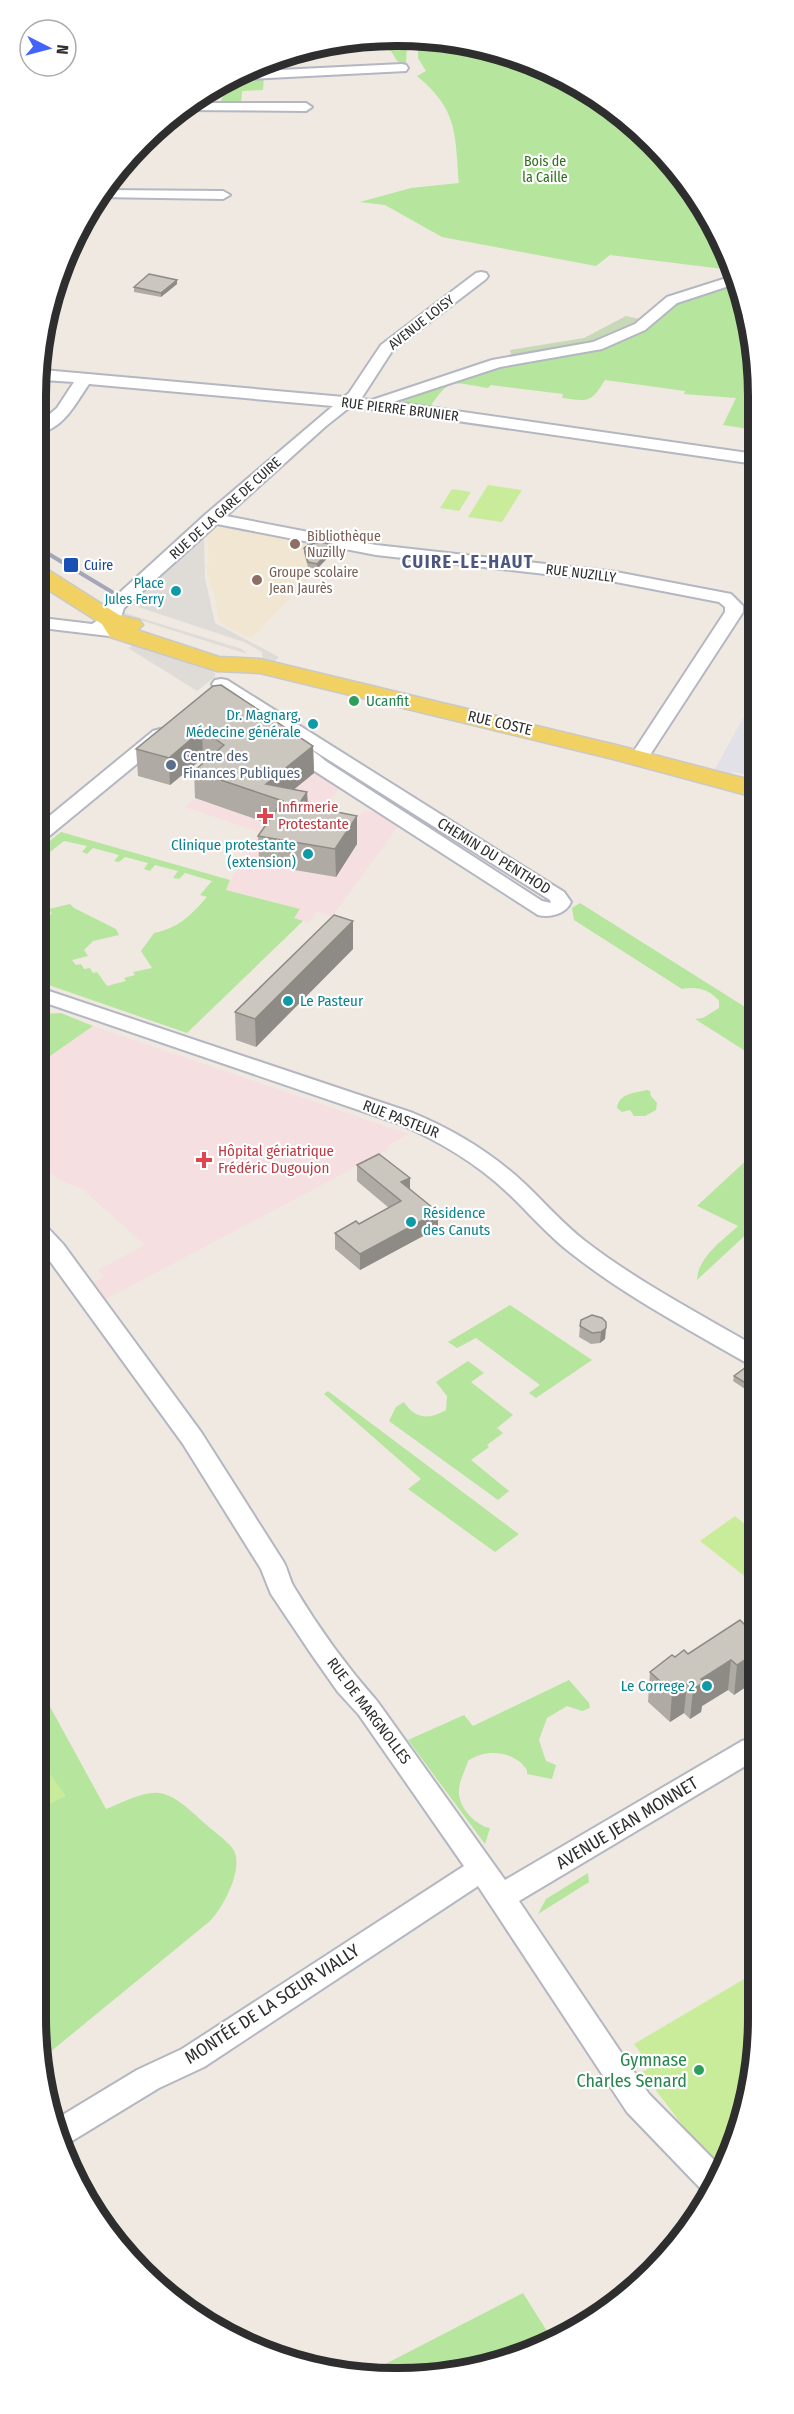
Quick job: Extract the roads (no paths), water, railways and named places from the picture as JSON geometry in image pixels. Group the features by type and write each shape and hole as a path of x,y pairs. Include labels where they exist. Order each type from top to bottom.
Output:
{"main road":[{"path":"46,579 108,627"},
{"name":"RUE COSTE","path":"108,627 217,664 245,664 639,757 748,787"}],"street":[{"path":"260,75 402,68"},
{"path":"201,107 306,107"},
{"path":"112,194 223,195"},
{"name":"AVENUE LOISY","path":"347,403 355,396 386,348 481,276"},
{"path":"368,405 497,363 597,346 639,328 672,300 728,282"},
{"name":"RUE PIERRE BRUNIER","path":"47,375 368,405 748,458"},
{"path":"46,425 63,411 84,379"},
{"name":"RUE DE LA GARE DE CUIRE","path":"108,627 116,606 122,600 320,423 347,403"},
{"name":"RUE NUZILLY","path":"212,518 365,548 608,576 725,598 734,606 734,612 639,757"},
{"name":"RUE COSTE","path":"46,623 108,627"},
{"path":"215,689 245,664"},
{"name":"CHEMIN DU PENTHOD","path":"215,689 557,896 561,902 559,907 545,911 535,905 290,746 215,689"},
{"path":"46,829 172,724"},
{"name":"RUE PASTEUR","path":"46,996 405,1118 433,1130 489,1166 516,1188 557,1229 592,1257 667,1306 748,1353"},
{"name":"RUE PASTEUR","path":"46,1005 66,1003"},
{"name":"RUE DE MARGNOLLES","path":"46,1239 192,1438 255,1536 274,1569 280,1587 347,1685 368,1708 482,1869 638,2103 709,2176"},
{"name":"AVENUE JEAN MONNET","path":"501,1898 748,1751"},
{"name":"MONTÉE DE LA SŒUR VIALLY","path":"65,2130 148,2079 193,2058 482,1869"}],"railway":[{"path":"46,552 112,592"}],"place":[{"name":"Bibliothèque Nuzilly","path":"295,544"},
{"name":"Cuire","path":"71,565"},
{"name":"Groupe scolaire Jean Jaurès","path":"257,580"},
{"name":"Place Jules Ferry","path":"176,591"},
{"name":"Ucanfit","path":"354,701"},
{"name":"Dr. Magnarg, Médecine générale","path":"313,724"},
{"name":"Centre des Finances Publiques","path":"171,765"},
{"name":"Infirmerie Protestante","path":"265,816"},
{"name":"Clinique protestante (extension)","path":"308,854"},
{"name":"Le Pasteur","path":"288,1001"},
{"name":"Hôpital gériatrique Frédéric Dugoujon","path":"204,1160"},
{"name":"Résidence des Canuts","path":"411,1222"},
{"name":"Le Correge 2","path":"707,1686"},
{"name":"Gymnase Charles Senard","path":"699,2070"}],"district":[{"name":"CUIRE-LE-HAUT","path":"468,562"}],"park label":[{"name":"Bois de la Caille","path":"545,170"}]}
